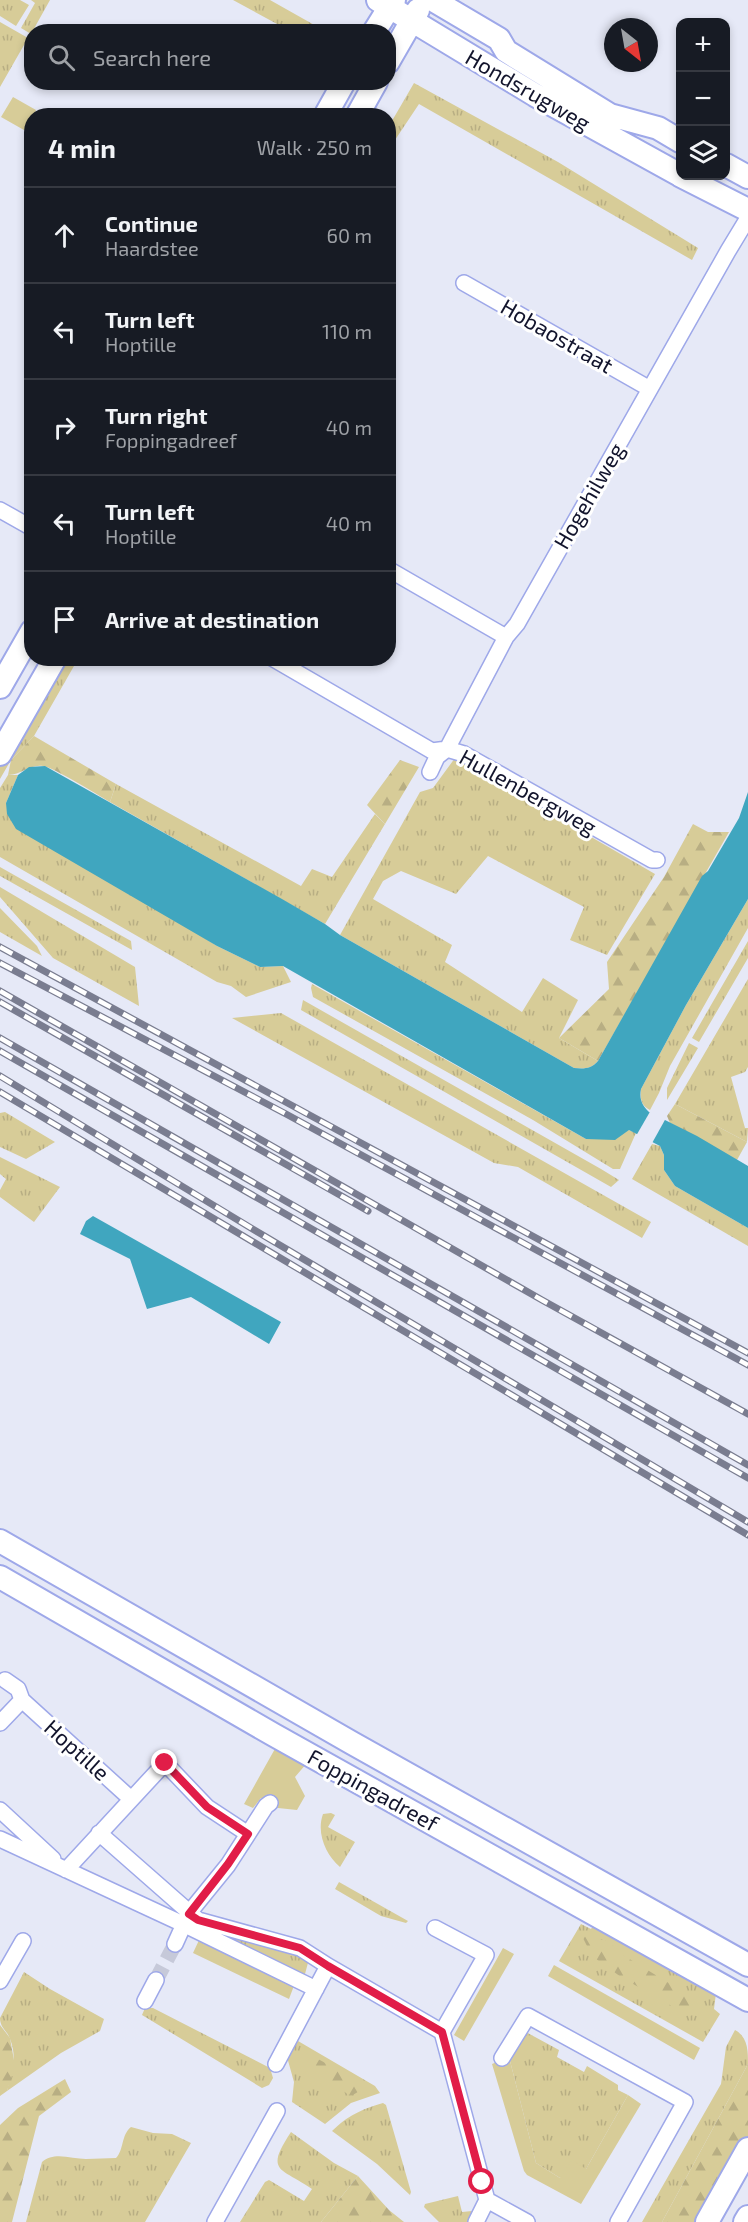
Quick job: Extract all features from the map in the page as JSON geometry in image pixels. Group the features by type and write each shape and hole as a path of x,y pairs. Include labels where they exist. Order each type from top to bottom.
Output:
{"street":[{"path":"396,48 422,0"},
{"name":"Hondsrugweg","path":"433,0 499,39 506,51 610,115 658,128 676,138"},
{"path":"377,24 387,2"},
{"name":"Hondsrugweg","path":"387,2 412,21 545,100 676,172"},
{"path":"329,108 340,90"},
{"path":"361,108 372,90"},
{"path":"730,167 748,177"},
{"name":"Hondsrugweg","path":"691,180 748,210"},
{"name":"Hogehilweg","path":"430,772 437,757 447,749 506,637 517,624 748,218"},
{"name":"Hobaostraat","path":"464,283 650,389"},
{"path":"0,510 24,524"},
{"path":"396,574 506,637"},
{"path":"0,687 24,645"},
{"path":"0,754 50,666"},
{"name":"Hullenbergweg","path":"286,666 432,750 447,749 464,754 590,826 652,860 657,860"},
{"name":"Foppingadreef","path":"0,1541 329,1730 743,1961"},
{"name":"Foppingadreef","path":"0,1577 274,1735 748,2000"},
{"name":"Hoptille","path":"5,1680 18,1689 22,1700 131,1799"},
{"path":"0,1723 22,1700"},
{"name":"Hoptille","path":"64,1869 165,1763 207,1807 248,1834"},
{"path":"175,1944 186,1919 270,1803"},
{"path":"0,1810 64,1869"},
{"path":"99,1833 186,1919 198,1920 300,1948 442,2032"},
{"path":"0,1839 64,1869 186,1919 316,1989"},
{"path":"435,1928 486,1955 442,2032 487,2200 476,2222"},
{"path":"0,1981 23,1941"},
{"path":"276,2064 328,1966"},
{"path":"145,2001 156,1980"},
{"path":"502,2058 528,2016 685,2102 618,2222"},
{"path":"215,2222 277,2111"},
{"path":"707,2222 748,2149"},
{"path":"487,2200 527,2222"},
{"path":"745,2222 748,2217"}],"green space":[{"path":"0,0 20,0 29,5 16,26 0,16"},
{"path":"31,0 50,0 37,24 24,24 24,30 21,28 35,3"},
{"path":"233,0 270,0 313,24 277,24"},
{"path":"0,22 24,36 24,45 0,87"},
{"path":"414,83 558,162 698,248 692,260 419,104 396,138 396,114"},
{"path":"13,97 32,108 24,108 24,130 1,117"},
{"path":"57,666 74,666 34,736 11,760 0,779 0,766"},
{"path":"34,736 116,784 110,802 43,766 8,775 11,760"},
{"path":"455,758 655,874 607,955 570,940 584,907 488,856 456,894 401,871 383,881 373,899 452,945 445,962 522,1012 543,978 578,1000 559,1038 598,1061 590,1067 574,1068 340,935 420,792 433,788"},
{"path":"400,760 419,767 385,824 367,805"},
{"path":"8,775 18,775 6,803 217,946 260,967 283,966 291,982 246,997 231,986 217,982 0,857 0,788"},
{"path":"116,784 301,886 312,869 332,877 375,814 385,824 325,924 110,802"},
{"path":"693,824 708,832 729,832 598,1061 559,1038 609,989 607,962 664,877"},
{"path":"0,867 131,941 132,950 0,876"},
{"path":"0,887 135,967 139,1006 53,958 0,897"},
{"path":"748,899 748,928 670,1066 650,1110 642,1101 641,1089 686,1005"},
{"path":"0,908 37,946 42,956 0,932"},
{"path":"748,941 748,958 699,1042 692,1038"},
{"path":"748,979 748,1067 745,1072 731,1077 745,1128 748,1128 747,1142 675,1104"},
{"path":"312,984 586,1139 629,1130 636,1133 620,1169 613,1169 533,1120 313,997"},
{"path":"303,1000 619,1180 611,1187 301,1010"},
{"path":"281,1013 651,1222 642,1238 518,1167 494,1163 232,1018"},
{"path":"689,1043 698,1048 667,1100 667,1088"},
{"path":"675,1104 747,1142 737,1160 670,1123 667,1116"},
{"path":"5,1112 55,1142 26,1159 0,1147 0,1113"},
{"path":"652,1144 660,1146 664,1155 664,1170 675,1186 748,1228 748,1246 632,1179"},
{"path":"0,1157 60,1187 34,1222 0,1197 0,1190 6,1179 0,1174"},
{"path":"276,1747 307,1763 295,1777 305,1796 297,1810 278,1808 261,1798 253,1808 244,1804"},
{"path":"323,1814 335,1815 328,1827 355,1842 340,1867 330,1856 322,1836"},
{"path":"339,1882 408,1921 406,1923 381,1916 335,1889"},
{"path":"595,1923 716,1993 714,2009 720,2014 703,2042 559,1961 581,1924 591,1929"},
{"path":"220,1934 304,1954 309,1959 305,1974 301,1976 221,1937"},
{"path":"582,1936 608,1941 623,1955 667,1982 695,1995 699,2014 689,2016 621,1977 592,1956"},
{"path":"200,1938 295,1983 289,1999 193,1953"},
{"path":"503,1948 514,1954 464,2041 454,2035"},
{"path":"554,1965 700,2048 694,2060 548,1976"},
{"path":"24,1972 104,2019 100,2031 61,2053 7,2091 13,2065 13,2053 10,2039 0,2018"},
{"path":"145,2008 153,2008 270,2068 273,2078 269,2085 262,2088 142,2015"},
{"path":"0,2025 10,2038 15,2066 7,2091 0,2096"},
{"path":"735,2030 745,2040 748,2064 662,2222 642,2222 721,2084 726,2047"},
{"path":"524,2031 559,2050 557,2057 584,2072 587,2066 618,2085 618,2090 628,2095 586,2169 560,2178 536,2163 509,2057"},
{"path":"298,2041 375,2086 380,2093 351,2103 325,2124 292,2102 294,2082 287,2057"},
{"path":"305,2052 368,2086 351,2096 290,2058"},
{"path":"509,2057 536,2163 560,2178 572,2160 586,2169 628,2095 641,2104 581,2204 527,2175 524,2171 492,2064"},
{"path":"748,2064 748,2137 699,2222 662,2222"},
{"path":"65,2079 71,2092 39,2116 12,2222 0,2222 0,2125 18,2108"},
{"path":"383,2103 386,2105 410,2195 377,2164 332,2131 355,2114"},
{"path":"131,2127 153,2133 172,2134 191,2143 145,2222 26,2222 42,2162 58,2156 86,2159 116,2158"},
{"path":"291,2132 334,2163 358,2176 321,2222 240,2222 265,2182 269,2180 304,2201 312,2189 280,2168 279,2155"},
{"path":"358,2176 389,2210 404,2222 321,2222"},
{"path":"458,2196 462,2212 472,2211 468,2222 439,2222 424,2207 425,2204"}],"water":[{"path":"45,766 282,899 340,935 574,1068 590,1067 598,1061 702,876 708,871 739,818 748,792 748,899 686,1005 641,1089 640,1096 649,1112 697,1136 748,1166 748,1228 675,1186 664,1170 664,1155 660,1146 629,1130 615,1140 586,1139 283,966 260,967 217,946 16,829 7,814 6,803 18,775 29,767"},
{"path":"93,1216 281,1322 269,1344 191,1297 147,1309 130,1259 80,1234 86,1221"}],"pier":[{"path":"651,1110 666,1118 651,1145 636,1136"}],"tunnel":[{"path":"156,1980 175,1944"}],"railway":[{"path":"0,947 748,1353"},
{"path":"0,963 286,1114 748,1365"},
{"path":"0,991 542,1300 748,1414"},
{"path":"0,1002 368,1211"},
{"path":"0,1038 748,1465"},
{"path":"0,1051 748,1478"},
{"path":"0,1076 256,1231 748,1522"},
{"path":"0,1092 748,1535"}],"route":[{"path":"165,1763 207,1807 248,1834 189,1914 198,1920 300,1948 442,2032 482,2182"}]}
